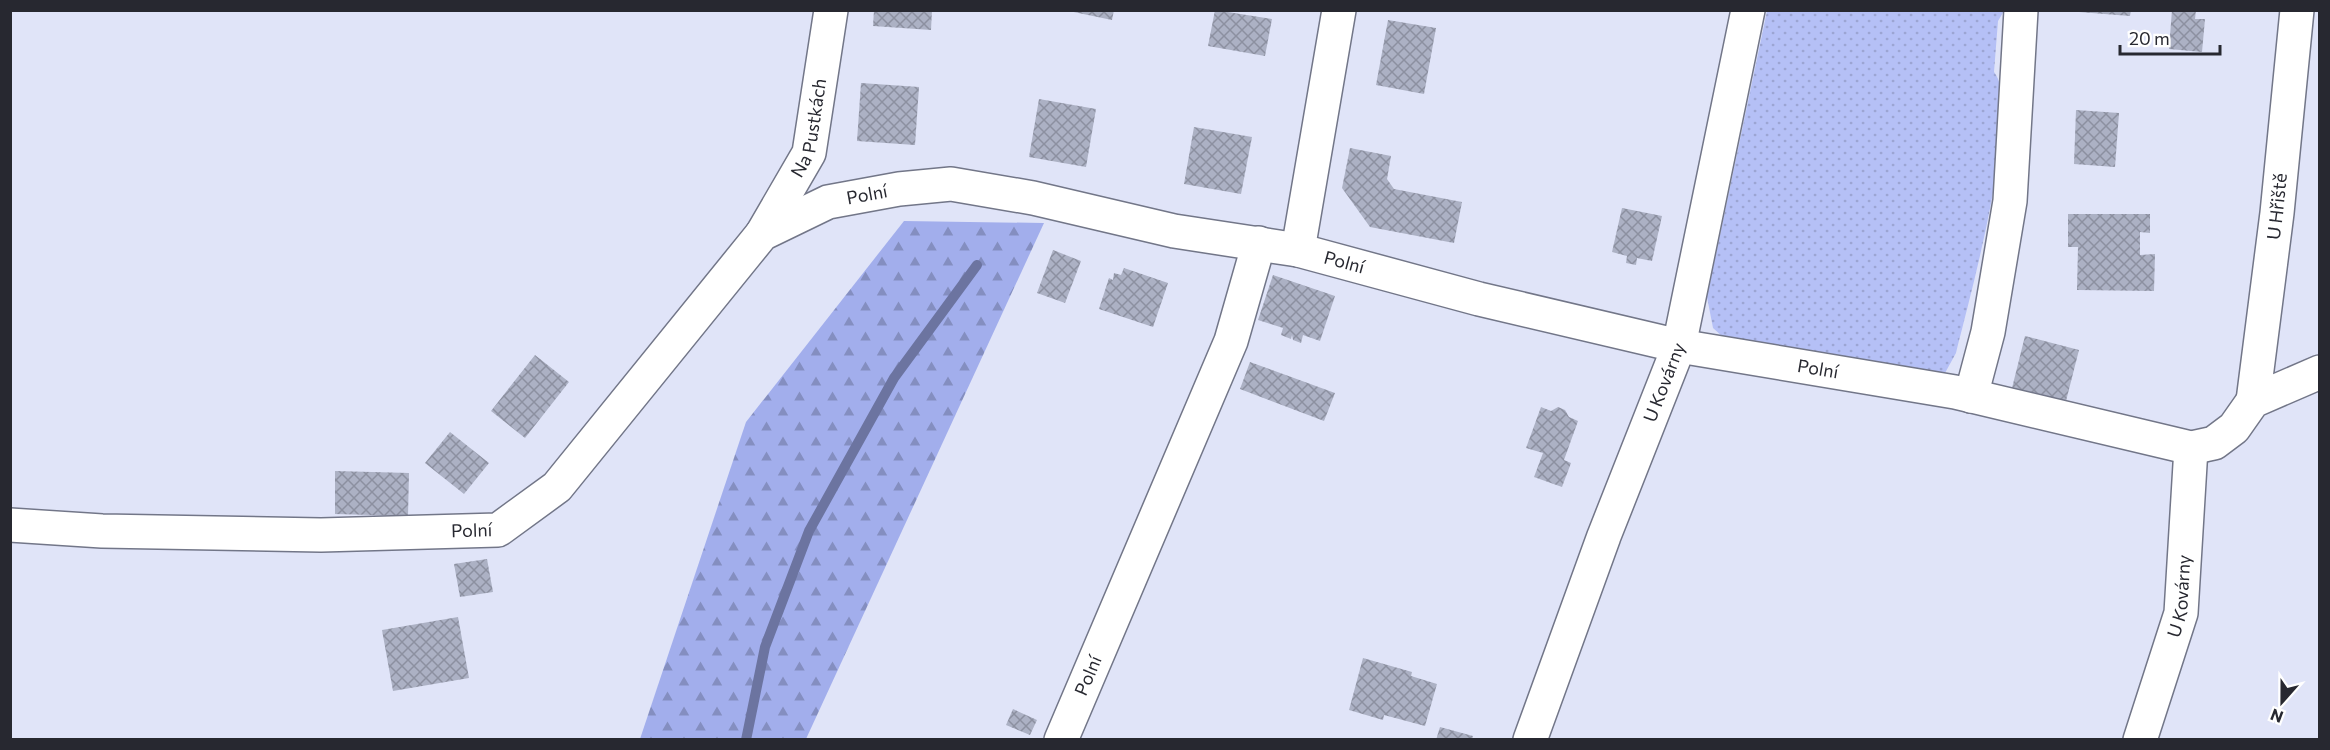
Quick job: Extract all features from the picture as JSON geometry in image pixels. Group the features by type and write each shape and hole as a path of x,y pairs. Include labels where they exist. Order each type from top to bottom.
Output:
{"street":[{"name":"Na Pustkách","path":"762,234 809,153 831,10"},
{"path":"1298,250 1339,10"},
{"name":"U Kovárny","path":"1530,740 1604,536 1679,346 1748,10"},
{"path":"1971,396 1988,332 2010,201 2021,10"},
{"name":"U Hřiště","path":"2253,401 2277,213 2297,10"},
{"name":"Polní","path":"809,153 828,202"},
{"name":"Polní","path":"10,525 102,531 321,535 498,530 557,487 762,234 828,202 899,189 951,184 1033,198 1174,231 1298,250 1479,299 1679,346 1971,396 2191,448"},
{"name":"Polní","path":"1061,740 1231,341 1259,243"},
{"path":"2191,448 2214,443 2235,428 2253,401 2319,372"},
{"name":"U Kovárny","path":"2140,740 2181,613 2191,448"}],"shaded area":[{"path":"1767,11 2004,11 1998,21 1994,72 2001,92 2002,123 1998,163 1981,252 1956,353 1945,373 1923,378 1723,337 1713,328 1707,297"}],"green space":[{"path":"904,221 1044,223 806,739 640,739 746,422"}],"building":[{"path":"874,10 932,10 931,30 873,26"},
{"path":"1064,10 1114,10 1112,20"},
{"path":"1215,10 1272,19 1265,56 1208,46"},
{"path":"2079,10 2131,10 2130,16 2079,12"},
{"path":"2172,10 2196,10 2195,19 2205,19 2202,52 2169,49"},
{"path":"1388,20 1436,28 1424,94 1376,85"},
{"path":"861,83 919,87 915,145 857,141"},
{"path":"1039,99 1096,109 1086,167 1029,157"},
{"path":"2076,110 2119,113 2115,167 2074,164"},
{"path":"1194,127 1252,137 1241,194 1184,184"},
{"path":"1350,148 1391,156 1387,179 1394,189 1462,202 1454,243 1370,227 1342,188"},
{"path":"1622,208 1662,216 1652,261 1637,258 1636,265 1626,263 1627,256 1612,252"},
{"path":"2068,214 2150,214 2150,233 2140,232 2140,255 2155,254 2154,291 2077,290 2078,247 2068,247"},
{"path":"1053,250 1081,261 1065,303 1037,293"},
{"path":"1124,268 1168,283 1153,327 1099,309 1109,278 1113,280 1114,273 1121,275"},
{"path":"1273,275 1335,296 1320,341 1303,335 1301,343 1293,340 1292,335 1291,339 1281,335 1283,328 1258,320"},
{"path":"2025,336 2079,350 2066,401 2012,388"},
{"path":"535,355 569,382 525,438 491,411"},
{"path":"1250,362 1335,393 1324,421 1240,389"},
{"path":"1541,407 1551,411 1558,407 1565,410 1569,417 1578,421 1564,460 1571,463 1562,487 1534,477 1543,453 1526,448"},
{"path":"450,432 489,463 464,494 425,463"},
{"path":"335,471 409,473 408,516 335,514"},
{"path":"487,559 493,592 460,597 454,564"},
{"path":"458,617 469,678 393,691 382,630"},
{"path":"1363,658 1412,672 1411,676 1437,684 1425,726 1384,715 1383,720 1349,710"},
{"path":"1013,709 1037,720 1030,735 1006,725"},
{"path":"1440,727 1473,736 1472,740 1436,740"}],"waterway":[{"path":"746,740 765,647 809,531 894,378 977,265"}]}
